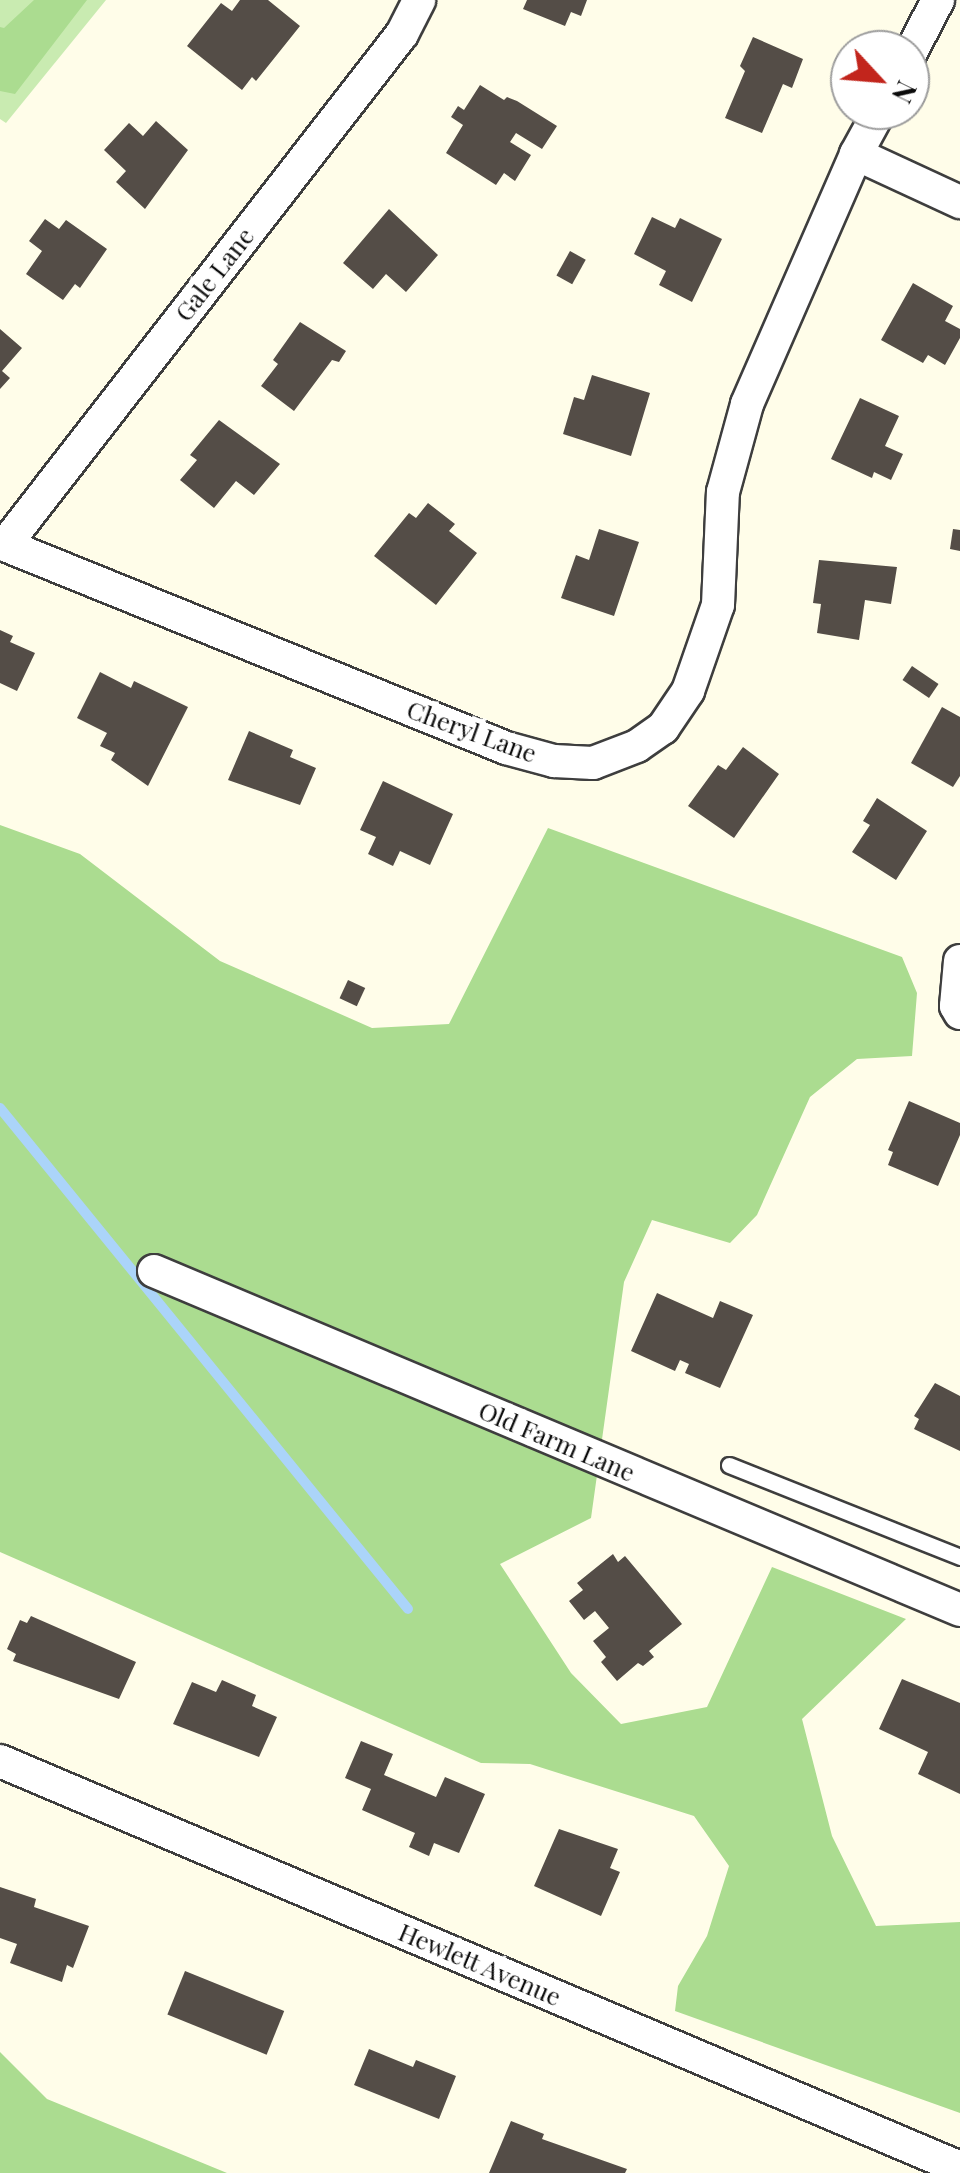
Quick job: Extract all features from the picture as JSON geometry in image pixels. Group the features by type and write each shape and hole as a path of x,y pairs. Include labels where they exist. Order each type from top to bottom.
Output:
{"street":[{"name":"Gale Lane","path":"3,544 402,34 419,0"},
{"path":"922,30 938,0"},
{"name":"Cheryl Lane","path":"3,544 506,748 554,760 593,763 638,746 663,728 688,691 718,605 723,492 748,404 869,130"},
{"path":"856,154 960,202"},
{"path":"960,961 956,1006 960,1013"},
{"name":"Old Farm Lane","path":"154,1271 960,1610"},
{"name":"Hewlett Avenue","path":"0,1761 957,2169"}],"lane":[{"path":"730,1466 960,1557"}],"green space":[{"path":"0,0 106,0 6,123 0,119"},
{"path":"34,0 87,0 15,94 0,91 0,27 4,28"},
{"path":"0,825 80,854 220,961 372,1028 449,1024 548,828 902,957 917,993 912,1056 857,1059 810,1097 757,1215 730,1243 652,1220 624,1282 591,1518 500,1564 571,1673 621,1724 707,1707 772,1567 906,1619 802,1719 832,1836 876,1926 960,1922 960,2113 675,2011 678,1986 707,1936 729,1866 694,1816 530,1764 481,1763 0,1552"},
{"path":"0,2052 47,2099 227,2173 0,2173"}],"building":[{"path":"240,0 268,0 300,26 256,81 252,77 242,90 187,46 221,3 232,11"},
{"path":"527,0 587,0 581,16 571,12 565,26 523,9"},
{"path":"753,37 803,59 792,88 783,84 762,133 725,118 745,71 740,66"},
{"path":"480,85 504,100 507,97 517,101 557,126 542,149 516,133 510,142 531,155 515,181 504,173 496,185 446,153 463,125 451,117 458,106 464,110"},
{"path":"156,121 188,150 145,209 116,182 126,171 104,150 129,123 143,136"},
{"path":"389,209 438,255 406,292 386,274 373,289 343,263"},
{"path":"652,217 675,228 680,218 722,239 692,302 659,285 666,271 634,254"},
{"path":"45,219 59,229 66,220 107,249 80,288 75,284 63,300 26,274 42,251 29,241"},
{"path":"570,251 586,260 572,284 556,275"},
{"path":"913,283 953,306 945,321 960,329 960,338 945,365 928,355 923,363 881,340"},
{"path":"300,322 346,351 339,362 332,360 294,411 261,386 278,364 273,360"},
{"path":"0,329 22,348 2,371 10,378 0,389"},
{"path":"592,375 650,393 631,456 563,434 574,397 584,400"},
{"path":"860,398 899,416 885,446 903,454 891,480 874,472 872,478 831,459"},
{"path":"219,420 280,464 254,495 236,481 214,508 180,480 197,460 190,455"},
{"path":"428,503 455,524 449,531 477,553 436,605 374,556 409,513 416,518"},
{"path":"599,529 639,542 614,616 561,598 576,555 589,560"},
{"path":"953,529 960,530 960,551 950,549"},
{"path":"819,560 897,567 891,604 865,600 859,640 817,633 821,604 813,603"},
{"path":"0,630 13,636 10,642 35,653 17,691 0,683"},
{"path":"912,666 939,684 929,698 902,680"},
{"path":"100,672 131,688 134,681 188,707 148,786 111,760 115,753 100,746 107,733 77,718"},
{"path":"942,707 960,717 960,776 953,787 911,763"},
{"path":"249,731 293,750 290,757 316,768 300,805 228,780"},
{"path":"743,747 779,774 734,838 688,806 718,765 726,770"},
{"path":"383,781 453,814 430,865 400,851 393,866 368,854 376,837 360,830"},
{"path":"877,798 927,831 896,880 852,852 870,825 863,821"},
{"path":"348,980 365,988 357,1006 340,998"},
{"path":"909,1101 960,1123 960,1135 938,1186 888,1165 893,1152 888,1150"},
{"path":"657,1293 713,1318 720,1301 753,1315 720,1388 685,1373 689,1364 680,1360 675,1371 631,1351"},
{"path":"935,1383 960,1396 960,1451 914,1429 919,1419 914,1416"},
{"path":"613,1554 618,1562 625,1556 682,1624 649,1651 654,1657 643,1666 638,1663 617,1681 601,1662 606,1657 593,1641 609,1628 595,1611 584,1620 569,1601 583,1590 577,1583"},
{"path":"31,1616 136,1662 119,1699 13,1661 16,1654 7,1649 20,1620 27,1623"},
{"path":"902,1679 960,1703 960,1794 918,1774 928,1752 879,1729"},
{"path":"222,1680 256,1695 252,1706 277,1717 259,1757 173,1724 192,1682 216,1692"},
{"path":"361,1741 393,1754 384,1775 436,1797 445,1777 485,1794 459,1853 434,1843 429,1856 409,1847 415,1833 362,1810 371,1789 345,1778"},
{"path":"559,1829 618,1849 610,1868 620,1872 601,1916 534,1886"},
{"path":"0,1887 36,1899 34,1907 89,1926 73,1968 67,1965 62,1982 10,1963 17,1944 0,1938"},
{"path":"185,1971 284,2011 267,2055 167,2015"},
{"path":"369,2049 413,2067 416,2060 456,2076 439,2119 354,2085"},
{"path":"511,2121 544,2134 542,2139 627,2169 625,2173 489,2173"}],"waterway":[{"path":"0,1108 408,1609"}]}
